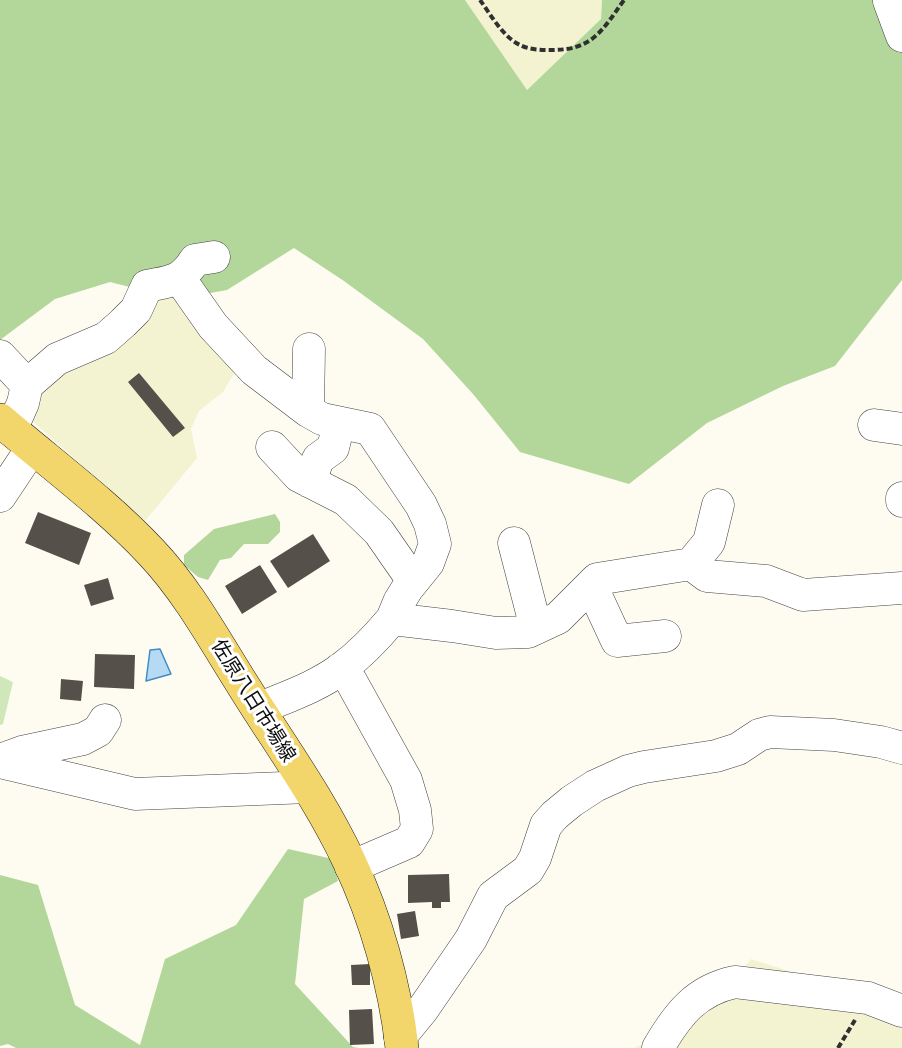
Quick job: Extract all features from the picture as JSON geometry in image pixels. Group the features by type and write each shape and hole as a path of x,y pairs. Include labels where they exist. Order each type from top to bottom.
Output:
{"main road":[{"name":"佐原八日市場線","path":"14,433 152,552 202,621 308,787 351,867 373,924 390,980 401,1043"}],"street":[{"path":"889,1 902,36"},
{"path":"0,496 27,385 57,359 106,338 136,310 147,286 180,279 195,260 214,257"},
{"path":"180,279 196,305 230,346 254,370 308,411 339,423 370,429 421,505 430,524 435,544 428,563 399,602 392,619 369,645 340,669 308,688 258,709"},
{"path":"308,411 309,349"},
{"path":"0,356 27,385"},
{"path":"310,482 318,459 333,448 339,423"},
{"path":"272,447 299,476 346,500 379,532 413,581"},
{"path":"392,619 496,633 528,632 558,618 597,579 691,564 710,542 718,505"},
{"path":"514,543 536,628"},
{"path":"691,564 707,576 766,581 803,595 902,588"},
{"path":"591,585 617,641 651,644"},
{"path":"340,669 351,681 406,780 415,810 417,830 409,842 351,867"},
{"path":"0,761 22,752 83,739 98,731 105,720"},
{"path":"401,1043 471,939 493,896 528,870 535,858 546,825 572,801 595,786 644,766 716,756 770,732 834,735 881,742 902,748"},
{"path":"0,761 135,794 308,787"},
{"path":"658,1048 674,1023 702,994 735,982 899,1003"}],"path":[{"path":"480,0 502,30 520,45 542,50 570,50 588,44 624,0"}],"green space":[{"path":"0,0 465,0 527,90 601,19 602,0 902,0 902,280 835,366 783,386 707,423 629,484 520,452 473,394 423,339 344,281 294,248 227,290 177,299 110,282 55,299 0,340"},
{"path":"465,0 602,0 601,19 527,90"},
{"path":"164,295 178,298 227,360 234,373 223,392 199,411 191,429 197,458 145,521 30,419 33,393"},
{"path":"275,514 280,522 280,532 268,544 244,544 231,558 220,560 208,580 198,577 184,565 184,555 214,529"},
{"path":"0,676 13,682 3,724 0,725"},
{"path":"288,849 333,859 338,881 304,899 295,984 353,1047 359,1048 16,1048 8,1044 0,1046 0,875 38,885 75,1005 140,1045 165,959 236,925"},
{"path":"751,959 902,1007 902,1048 634,1048 708,1013"}],"water":[{"path":"160,649 171,674 146,681 150,650"}],"building":[{"path":"139,373 185,428 173,437 128,382"},
{"path":"38,512 91,533 79,565 25,543"},
{"path":"313,534 330,561 288,588 270,561"},
{"path":"260,565 277,592 242,614 225,586"},
{"path":"108,578 114,599 91,606 84,585"},
{"path":"95,654 135,655 134,689 94,687"},
{"path":"61,679 83,681 81,701 60,699"},
{"path":"449,874 450,902 441,902 441,908 432,908 432,902 408,903 408,875"},
{"path":"415,911 419,936 401,939 397,914"},
{"path":"370,964 370,985 352,985 351,965"},
{"path":"372,1009 374,1044 350,1045 349,1010"}]}
